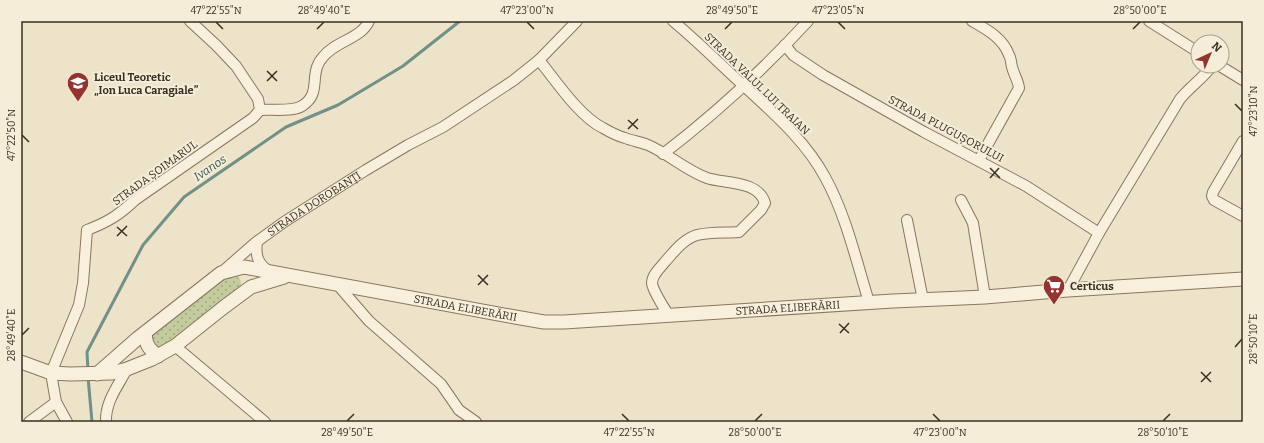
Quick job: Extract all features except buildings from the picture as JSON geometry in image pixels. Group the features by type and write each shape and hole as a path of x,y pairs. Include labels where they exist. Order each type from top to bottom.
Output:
{"street":[{"path":"190,21 236,66 258,99 260,110 294,109 308,102 315,85 317,67 324,55 366,27 369,21"},
{"name":"STRADA DOROBANȚI","path":"97,374 145,332 284,222 330,192 408,145 443,127 514,80 539,60 577,21"},
{"name":"STRADA VALUL LUI TRAIAN","path":"673,21 773,112 810,153 825,176 837,202 869,302"},
{"path":"663,154 692,132 744,86 808,21"},
{"path":"972,21 988,30 1001,42 1009,54 1019,88 979,160"},
{"path":"1149,21 1190,47"},
{"name":"STRADA PLUGUȘORULUI","path":"785,45 793,55 823,75 910,124 1026,186 1099,233"},
{"path":"539,60 589,120 602,128 625,138 649,145 707,178 735,183 758,191 763,196 765,203 761,210 739,232 708,233 695,236 683,243 652,278 652,284 669,316"},
{"path":"1230,72 1243,80"},
{"path":"1068,290 1099,233 1180,99 1188,89 1206,74"},
{"name":"STRADA ȘOIMARUL","path":"51,373 79,305 83,283 88,230 107,222 121,213 135,200 253,118 260,110"},
{"path":"1243,141 1212,196 1214,200 1243,216"},
{"path":"961,200 973,223 985,297"},
{"path":"907,220 923,300"},
{"path":"257,242 256,251 258,260 262,267 270,272"},
{"name":"STRADA ELIBERĂRII","path":"221,273 244,268 544,322 669,316 869,302 985,297 1068,290 1243,279"},
{"path":"236,269 246,282 247,290"},
{"name":"STRADA ELIBERĂRII","path":"97,374 112,373 127,369 158,356 175,346 224,306 247,290 264,282 288,276"},
{"path":"336,284 369,321 440,384 459,410 476,422"},
{"path":"145,332 146,343 158,356"},
{"path":"175,346 265,422"},
{"path":"21,362 51,373 97,374"},
{"path":"106,422 105,412 127,369"},
{"path":"51,373 56,402 67,422"},
{"path":"29,422 56,402"}],"green space":[{"path":"228,274 235,275 239,278 241,283 240,290 164,348 157,349 153,347 150,334"}],"waterway":[{"name":"Ivanos","path":"88,371 87,352 143,245 184,197 286,127 338,105 403,66 460,21"},
{"name":"Ivanos","path":"88,377 92,422"}],"place":[{"name":"Liceul Teoretic „Ion Luca Caragiale”","path":"78,102"},
{"name":"Certicus","path":"1054,306"}]}
